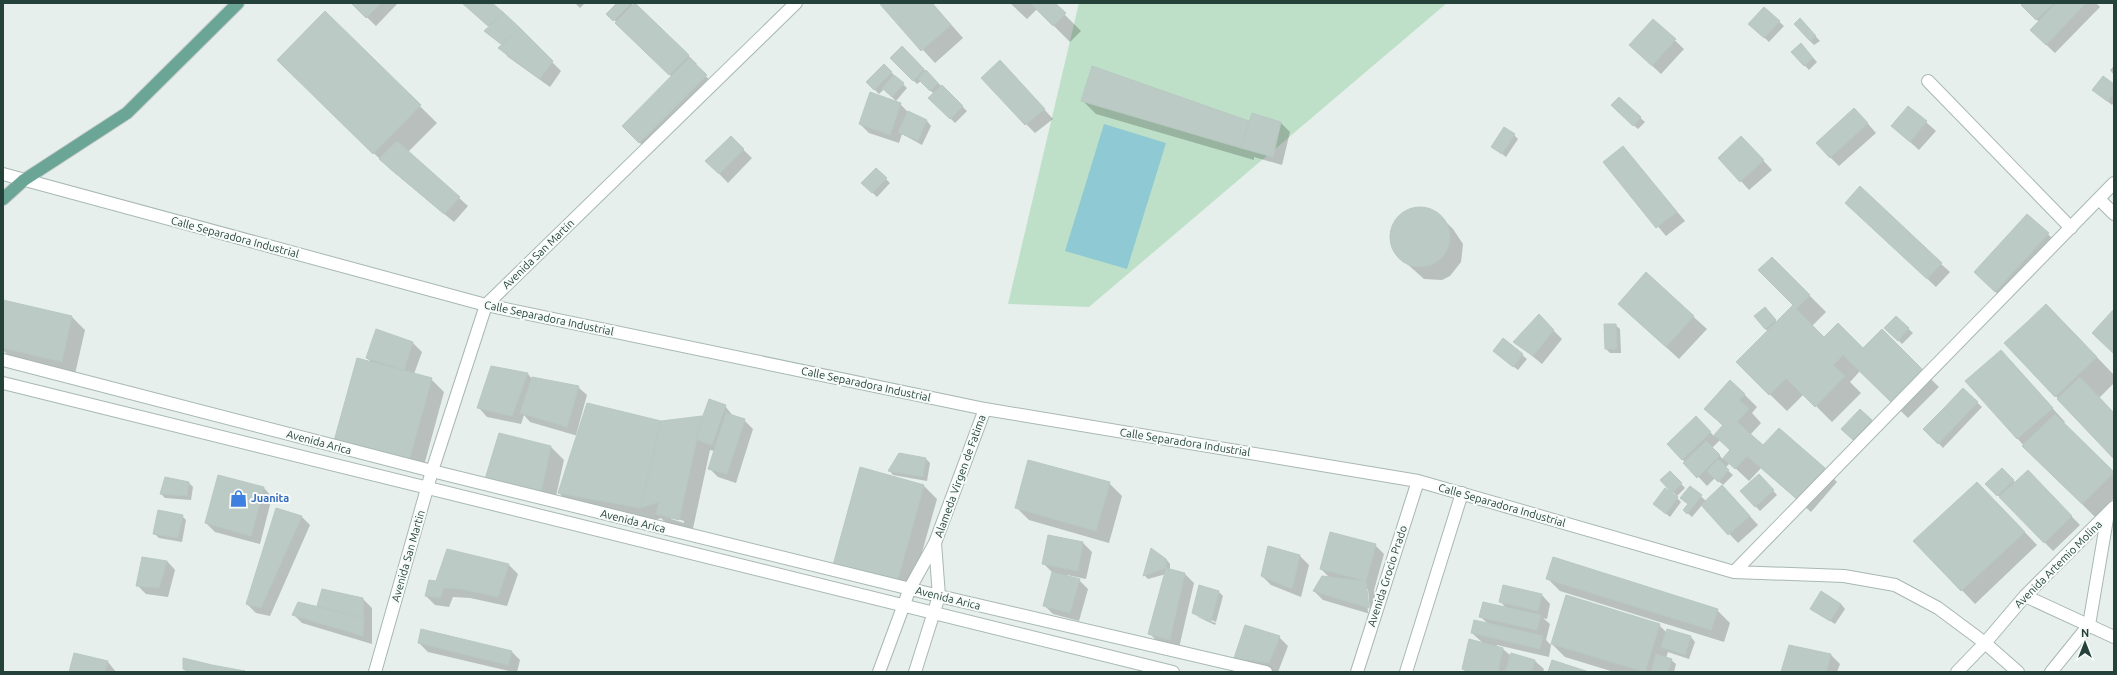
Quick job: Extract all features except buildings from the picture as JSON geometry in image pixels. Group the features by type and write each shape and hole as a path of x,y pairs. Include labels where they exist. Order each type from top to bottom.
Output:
{"main road":[{"path":"3,199 24,180 126,112 238,3"}],"street":[{"name":"Avenida San Martin","path":"375,672 432,471 486,305 796,3"},
{"path":"1928,81 2071,228"},
{"name":"Calle Separadora Industrial","path":"3,174 486,305 985,409 1418,481 1734,572 1844,576 1894,585 1938,608 1985,643 2018,672"},
{"path":"1734,572 2114,183"},
{"path":"2099,199 2114,214"},
{"name":"Avenida Arica","path":"3,360 432,471 939,596 1266,672"},
{"name":"Avenida Arica","path":"3,383 1173,672"},
{"name":"Alameda Virgen de Fatima","path":"879,672 910,588 935,543 985,409"},
{"name":"Avenida Grocio Prado","path":"1357,672 1418,481"},
{"path":"1406,672 1462,493"},
{"name":"Avenida Artemio Molina","path":"1957,672 1985,643 2025,596 2111,510"},
{"name":"Avenida Artemio Molina","path":"2051,672 2088,625 2111,510"},
{"path":"915,672 935,614 939,596 935,543"},
{"path":"2025,596 2114,637"}],"green space":[{"path":"1079,3 1447,3 1089,307 1008,304"}],"water":[{"path":"1104,124 1166,143 1127,269 1065,251"}],"place":[{"name":"Juanita","path":"238,498"}]}
